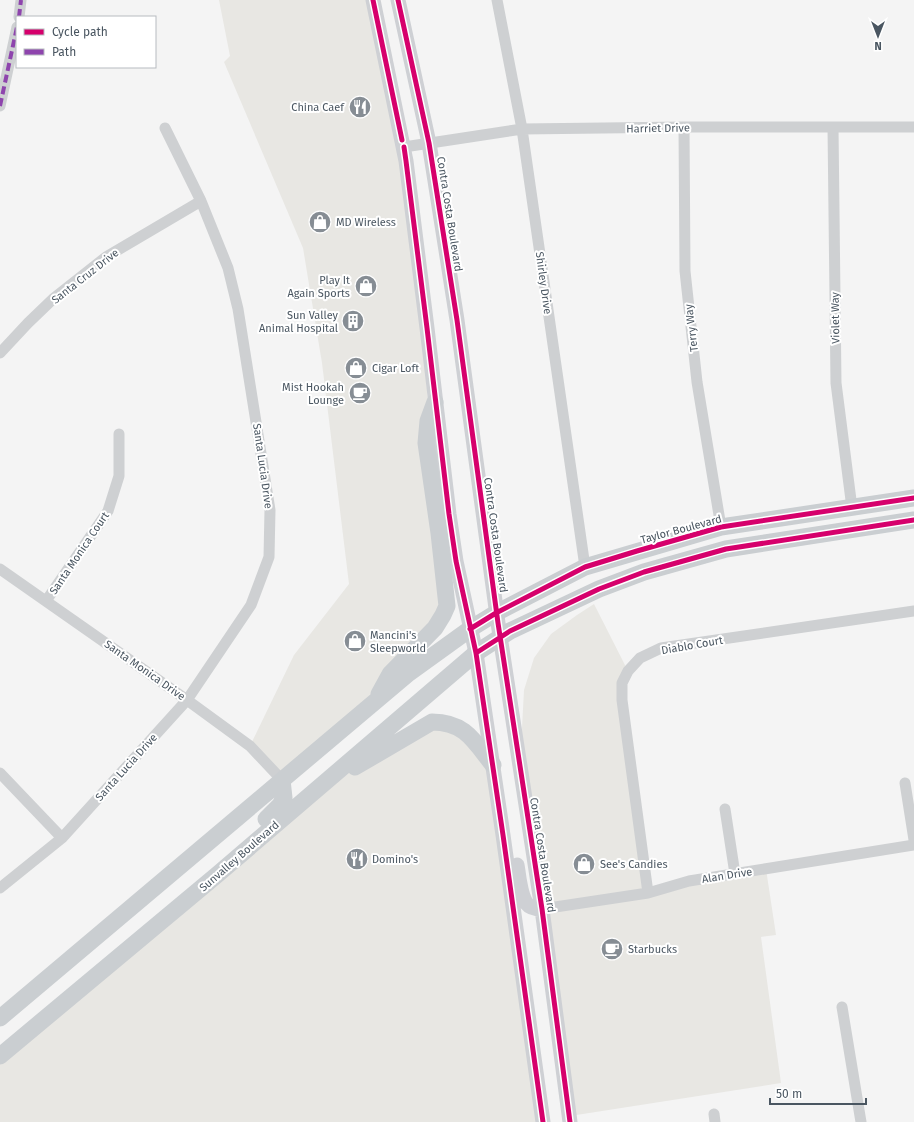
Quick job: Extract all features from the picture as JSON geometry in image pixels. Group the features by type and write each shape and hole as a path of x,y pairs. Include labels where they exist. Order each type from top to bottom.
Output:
{"main road":[{"path":"373,0 406,161 450,522 456,561 476,653 543,1122"},
{"name":"Contra Costa Boulevard","path":"398,0 429,143 457,320 496,613 542,909 570,1122"},
{"path":"376,702 390,674 435,628 447,606 439,533 426,443 428,421 435,402"},
{"name":"Taylor Boulevard","path":"470,629 496,613 585,567 721,527 914,498"},
{"path":"476,653 510,631 599,589 651,570 726,549 914,520"},
{"path":"0,1018 409,673 470,629"},
{"name":"Sunvalley Boulevard","path":"0,1056 223,869 476,653"},
{"path":"315,790 432,722 453,724 462,729 469,735 493,765"},
{"path":"223,869 223,857 228,851 280,805 284,798 282,780"},
{"path":"503,835 516,857 523,896 527,904 534,908 542,909"}],"street":[{"path":"19,16 22,0"},
{"name":"Shirley Drive","path":"498,0 522,129 585,567"},
{"path":"0,106 16,32"},
{"name":"Terry Way","path":"684,127 685,271 697,382 721,527"},
{"name":"Violet Way","path":"833,127 836,383 852,508"},
{"name":"Harriet Drive","path":"404,148 522,129 914,127"},
{"name":"Santa Lucia Drive","path":"0,888 62,838 187,700 251,605 269,557 270,510 238,309 228,268 201,201 165,128"},
{"name":"Santa Cruz Drive","path":"0,353 54,298 106,257 201,201"},
{"name":"Santa Monica Court","path":"46,601 108,511 119,476 118,434"},
{"name":"Santa Monica Drive","path":"0,569 250,746 282,780"},
{"name":"Diablo Court","path":"648,893 622,700 622,683 628,671 640,658 661,648 914,611"},
{"path":"0,773 62,838"},
{"path":"904,783 914,840"},
{"path":"725,809 735,874"},
{"name":"Alan Drive","path":"542,909 648,893 690,881 914,846"},
{"path":"842,1007 861,1122"}],"shaded area":[{"path":"219,0 373,0 406,161 447,606 376,702 282,780 250,746 294,655 349,584 322,363 303,248 224,62 230,56"},
{"path":"594,604 628,671 622,683 648,893 766,869 776,935 761,937 781,1083 570,1116 520,766 524,690 534,658 551,634"},
{"path":"439,722 493,765 543,1122 0,1122 0,1056 315,790"}],"marked path":[{"path":"19,16 21,0"},
{"path":"0,106 16,32"}],"cycle path":[{"path":"373,0 402,140"},
{"path":"398,0 429,143 457,320 498,623 542,909 570,1122"},
{"path":"404,147 449,514 456,561 476,653 543,1122"},
{"path":"470,629 496,613 585,567 637,551 721,527 914,498"},
{"path":"476,653 510,631 599,589 644,572 726,549 914,520"}],"place":[{"name":"China Caef","path":"360,107"},
{"name":"MD Wireless","path":"320,222"},
{"name":"Play It Again Sports","path":"366,286"},
{"name":"Sun Valley Animal Hospital","path":"353,321"},
{"name":"Cigar Loft","path":"356,368"},
{"name":"Mist Hookah Lounge","path":"360,393"},
{"name":"Mancini's Sleepworld","path":"355,641"},
{"name":"Domino's","path":"357,859"},
{"name":"See's Candies","path":"584,864"},
{"name":"Starbucks","path":"612,949"}]}
